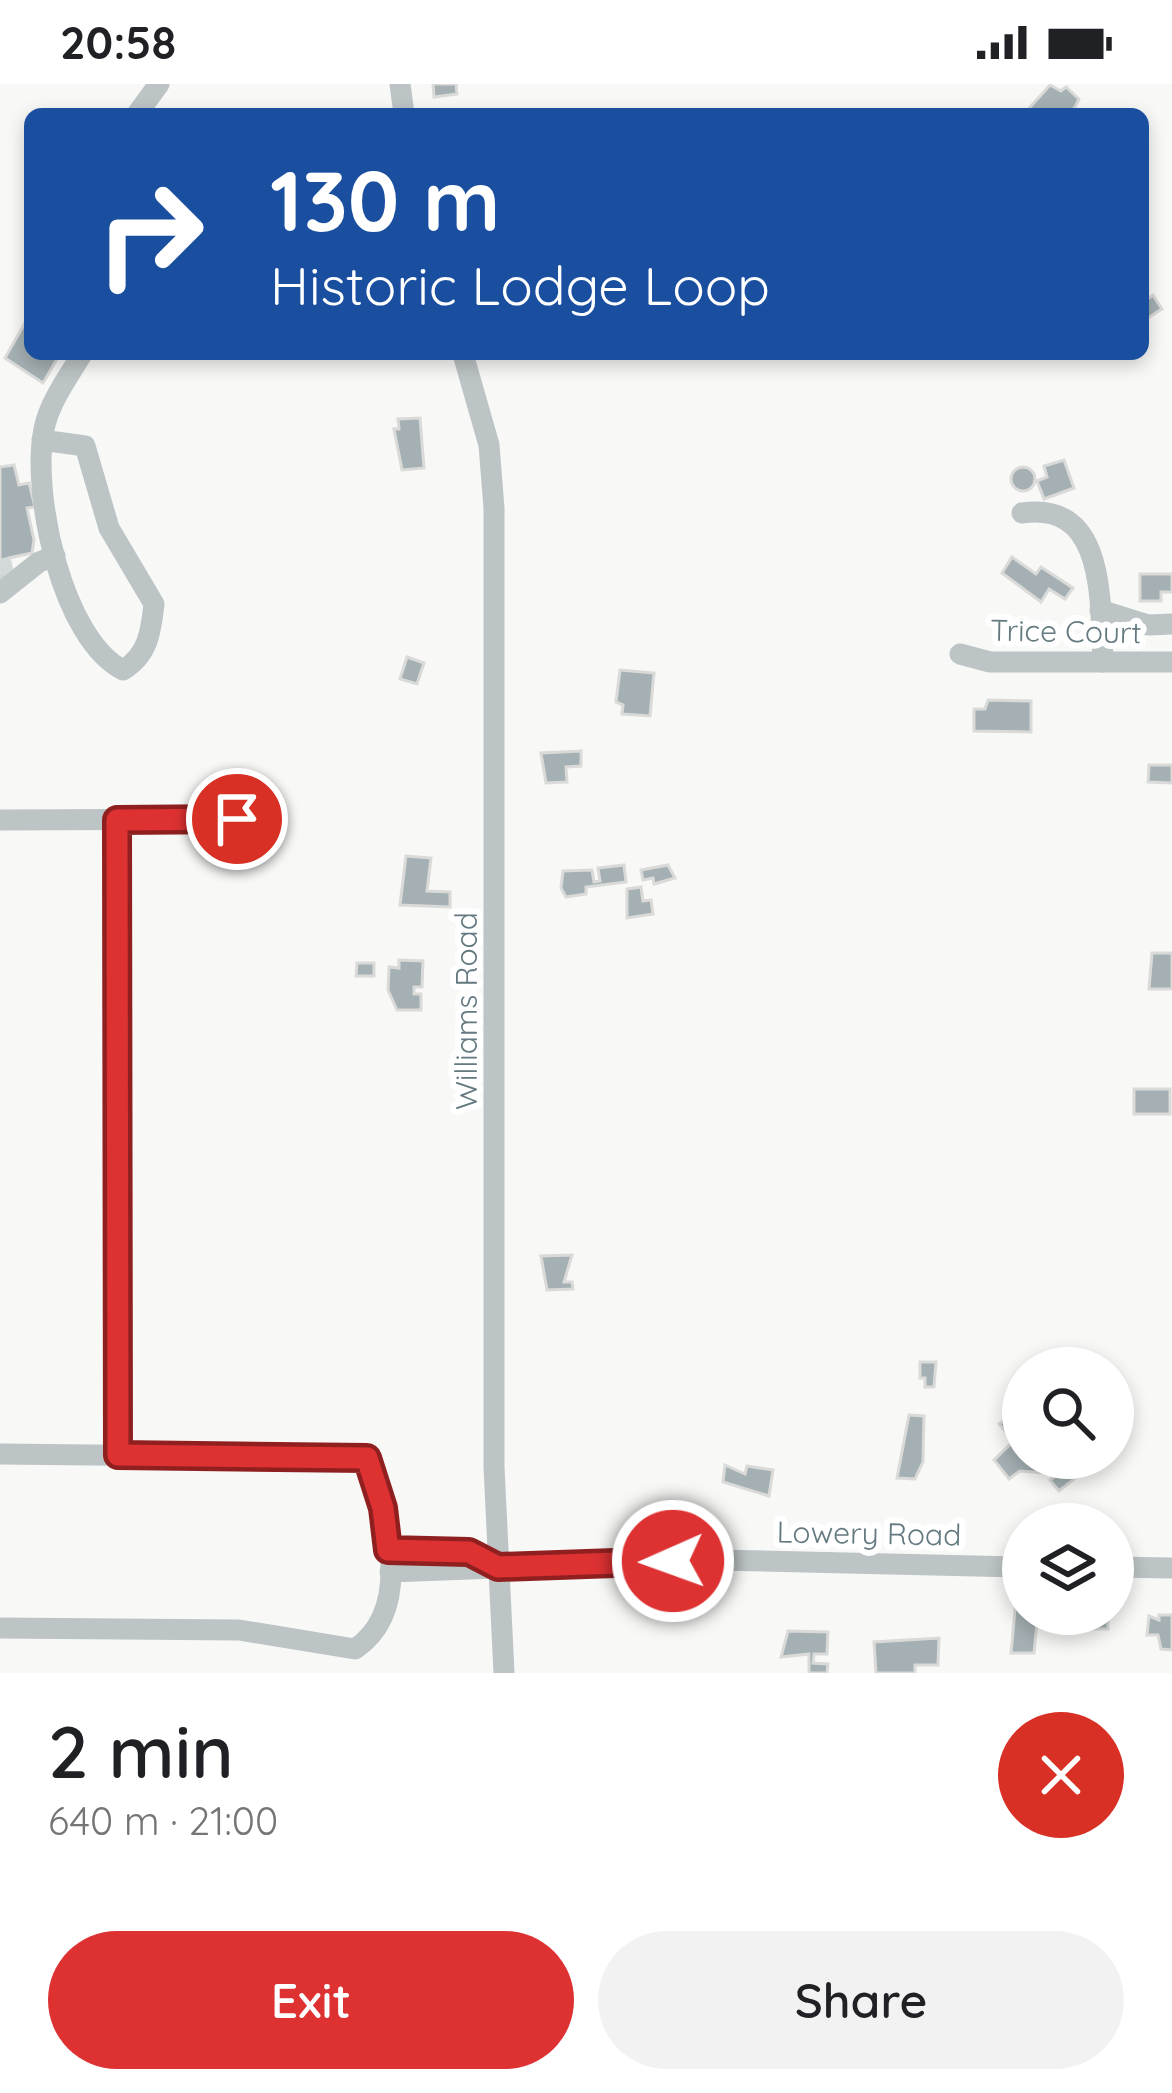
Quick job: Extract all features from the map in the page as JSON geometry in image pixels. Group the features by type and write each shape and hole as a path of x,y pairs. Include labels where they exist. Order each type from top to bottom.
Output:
{"street":[{"path":"42,440 85,446 109,528 154,604 147,644 139,660 123,670 105,661 47,559 40,480 42,440 50,411 79,360"},
{"name":"Williams Road","path":"465,360 489,446 494,508 494,1468 504,1673"},
{"path":"1022,514 1045,510 1076,523 1088,545 1100,610 1103,662"},
{"path":"11,567 47,559"},
{"path":"0,593 47,559"},
{"path":"1100,610 1148,625 1172,624"},
{"name":"Trice Court","path":"960,654 990,662 1172,662"},
{"path":"0,820 237,819"},
{"path":"117,820 118,1455"},
{"path":"0,1454 367,1458 383,1508 389,1561 386,1606 368,1640 355,1649 239,1630 0,1628"},
{"name":"Lowery Road","path":"389,1561 498,1567 717,1560 1002,1567"},
{"path":"1134,1568 1172,1568"}],"building":[{"path":"433,84 456,84 457,94 434,97"},
{"path":"1050,85 1061,91 1066,87 1079,99 1074,108 1029,108"},
{"path":"1153,295 1162,309 1149,317"},
{"path":"24,325 24,360 56,360 43,383 5,358"},
{"path":"420,418 424,468 402,470 394,429 399,429 398,419"},
{"path":"1064,460 1074,488 1044,499 1037,481 1047,477 1044,466"},
{"path":"14,465 19,485 29,483 35,507 27,508 34,540 32,553 9,558 14,577 0,580 0,467"},
{"path":"1023,467 1035,479 1023,491 1011,479"},
{"path":"1012,557 1036,574 1041,567 1073,588 1065,599 1049,589 1041,602 1002,573"},
{"path":"1140,574 1172,574 1172,592 1161,592 1161,601 1140,601"},
{"path":"407,657 424,663 417,684 400,679"},
{"path":"620,670 654,673 650,716 622,714 623,705 616,702"},
{"path":"988,700 1031,701 1031,732 974,731 974,709 985,709"},
{"path":"581,751 581,766 566,767 567,782 546,783 541,753"},
{"path":"1149,765 1172,765 1172,783 1148,782"},
{"path":"406,856 431,858 427,891 450,892 450,907 400,905"},
{"path":"624,865 626,882 586,887 586,894 566,897 561,888 563,871 592,870 594,882 600,881 598,868"},
{"path":"668,865 675,878 654,884 653,878 643,880 641,870"},
{"path":"641,887 643,901 651,900 653,914 627,918 627,889"},
{"path":"1152,953 1172,953 1172,989 1149,989"},
{"path":"399,960 423,961 422,987 414,987 414,994 421,994 421,1010 397,1010 388,990 389,967 399,968"},
{"path":"357,963 374,963 374,976 356,976"},
{"path":"1134,1089 1170,1089 1170,1114 1134,1114"},
{"path":"572,1255 564,1282 572,1282 573,1289 547,1290 541,1256"},
{"path":"920,1362 936,1362 934,1387 925,1387"},
{"path":"909,1415 924,1416 923,1462 915,1479 897,1478"},
{"path":"725,1465 745,1474 747,1466 773,1470 769,1496 723,1482"},
{"path":"1051,1479 1074,1479 1059,1491"},
{"path":"1159,1615 1172,1615 1172,1650 1161,1649 1158,1635 1147,1635 1149,1616 1159,1620"},
{"path":"788,1631 828,1632 827,1654 814,1654 813,1663 828,1664 827,1673 809,1673 809,1654 781,1657"},
{"path":"1013,1635 1036,1635 1034,1653 1011,1653"},
{"path":"939,1638 938,1665 915,1665 915,1673 876,1673 874,1642"}],"tunnel":[{"path":"0,570 11,567"}],"route":[{"path":"237,819 117,820 118,1455 367,1458 383,1508 388,1550 469,1552 498,1567 673,1561"}]}
